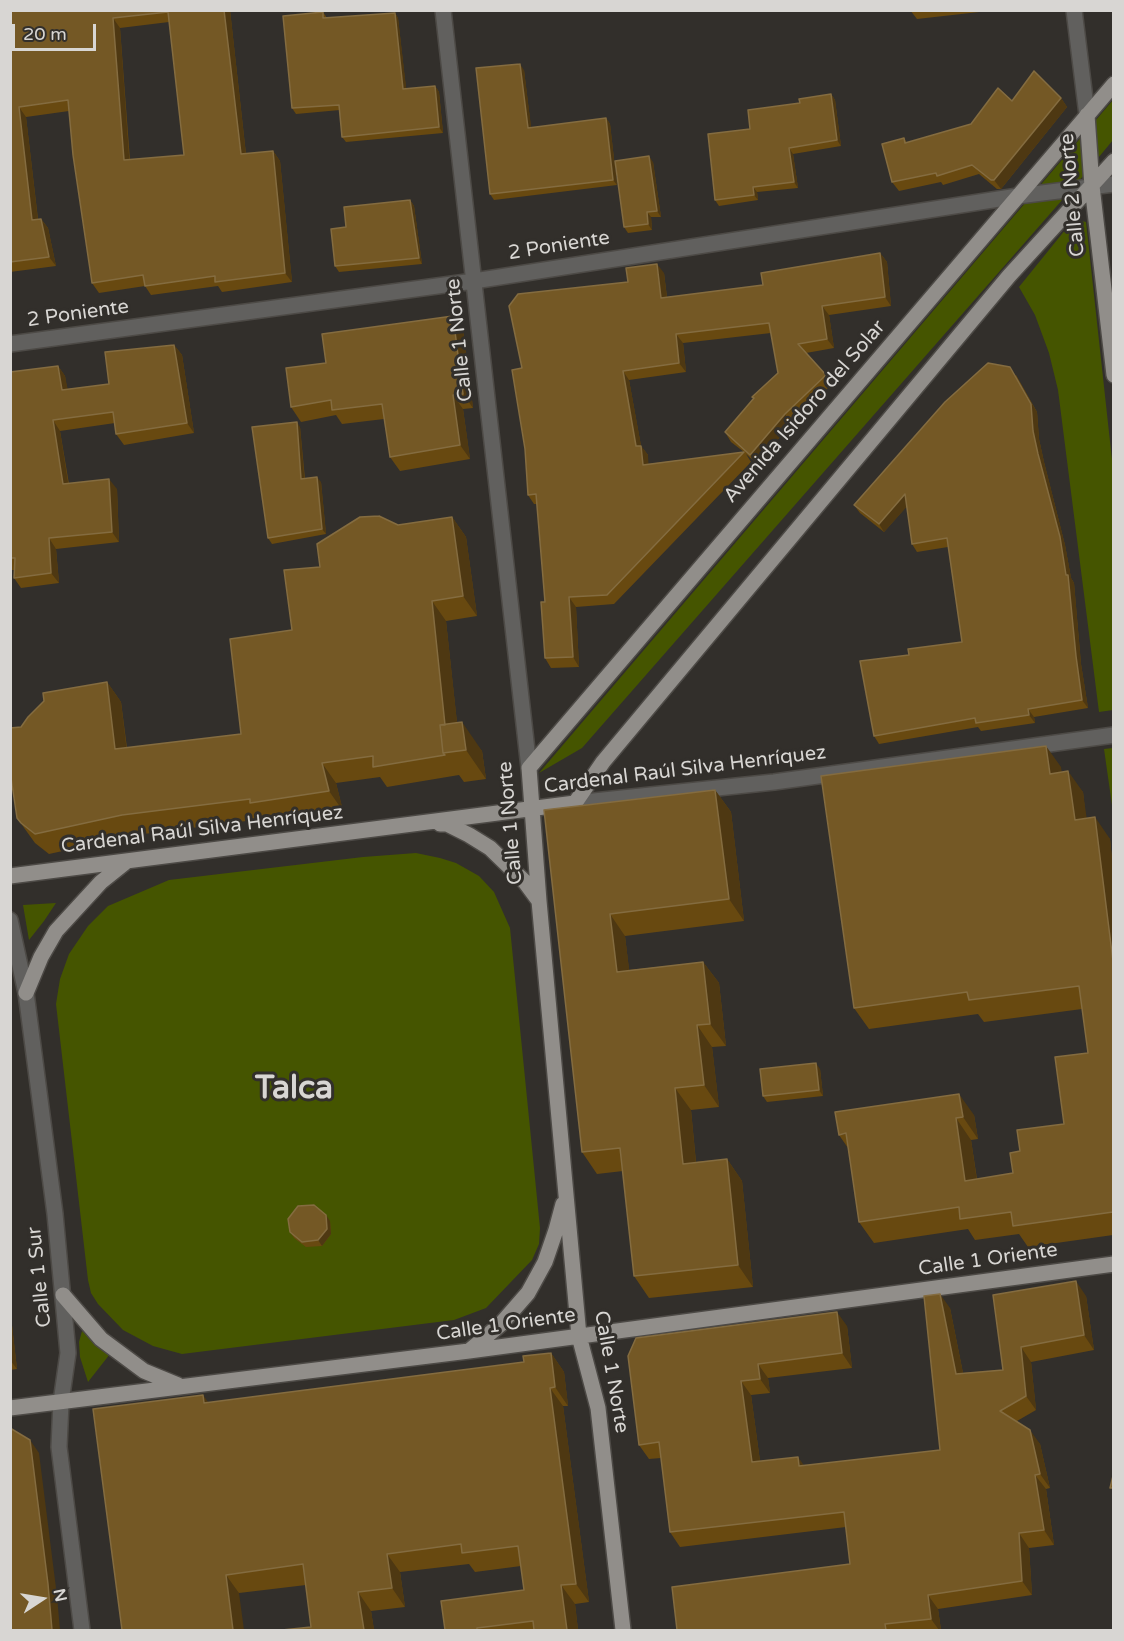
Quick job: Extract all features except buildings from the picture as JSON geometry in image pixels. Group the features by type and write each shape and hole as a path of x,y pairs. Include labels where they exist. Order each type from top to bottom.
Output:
{"main road":[{"name":"Avenida Isidoro del Solar","path":"529,768 1113,84"},
{"name":"Calle 2 Norte","path":"1087,115 1092,186 1113,375"},
{"path":"575,803 603,762 1001,285 1113,161"},
{"name":"Calle 1 Norte","path":"529,768 579,1336 598,1408 623,1630"},
{"name":"Cardenal Raúl Silva Henríquez","path":"10,876 575,803"},
{"path":"425,823 447,824 490,848 514,870 539,901"},
{"path":"26,993 41,957 56,932 100,882 126,862"},
{"path":"469,1351 501,1324 528,1293 545,1262 566,1192"},
{"name":"Calle 1 Oriente","path":"10,1408 469,1351 1113,1264"},
{"path":"63,1294 80,1317 108,1344 144,1371 180,1386"}],"street":[{"name":"Calle 1 Norte","path":"443,10 529,768"},
{"name":"Calle 2 Norte","path":"1074,10 1087,115"},
{"name":"2 Poniente","path":"10,344 474,280 1018,196 1113,184"},
{"name":"Cardenal Raúl Silva Henríquez","path":"575,803 774,782 1113,735"},
{"name":"Calle 1 Sur","path":"10,920 26,993 55,1214 68,1353 61,1402 59,1447 82,1630"}],"green space":[{"path":"1113,100 1113,140 1084,175 582,748 539,773"},
{"path":"1074,219 1086,222 1114,478 1113,710 1099,712 1058,390 1049,353 1035,315 1019,287"},
{"path":"1114,748 1113,812 1104,749"},
{"path":"416,853 456,863 479,876 494,892 510,928 540,1228 539,1244 532,1260 486,1308 454,1320 182,1354 153,1346 123,1330 98,1304 91,1293 88,1280 56,1004 60,979 69,954 88,926 108,906 169,880"},
{"path":"56,903 44,921 29,940 23,905"},
{"path":"82,1331 110,1354 88,1382 80,1357 79,1342"}],"district":[{"name":"Talca","path":"294,1090"}]}
